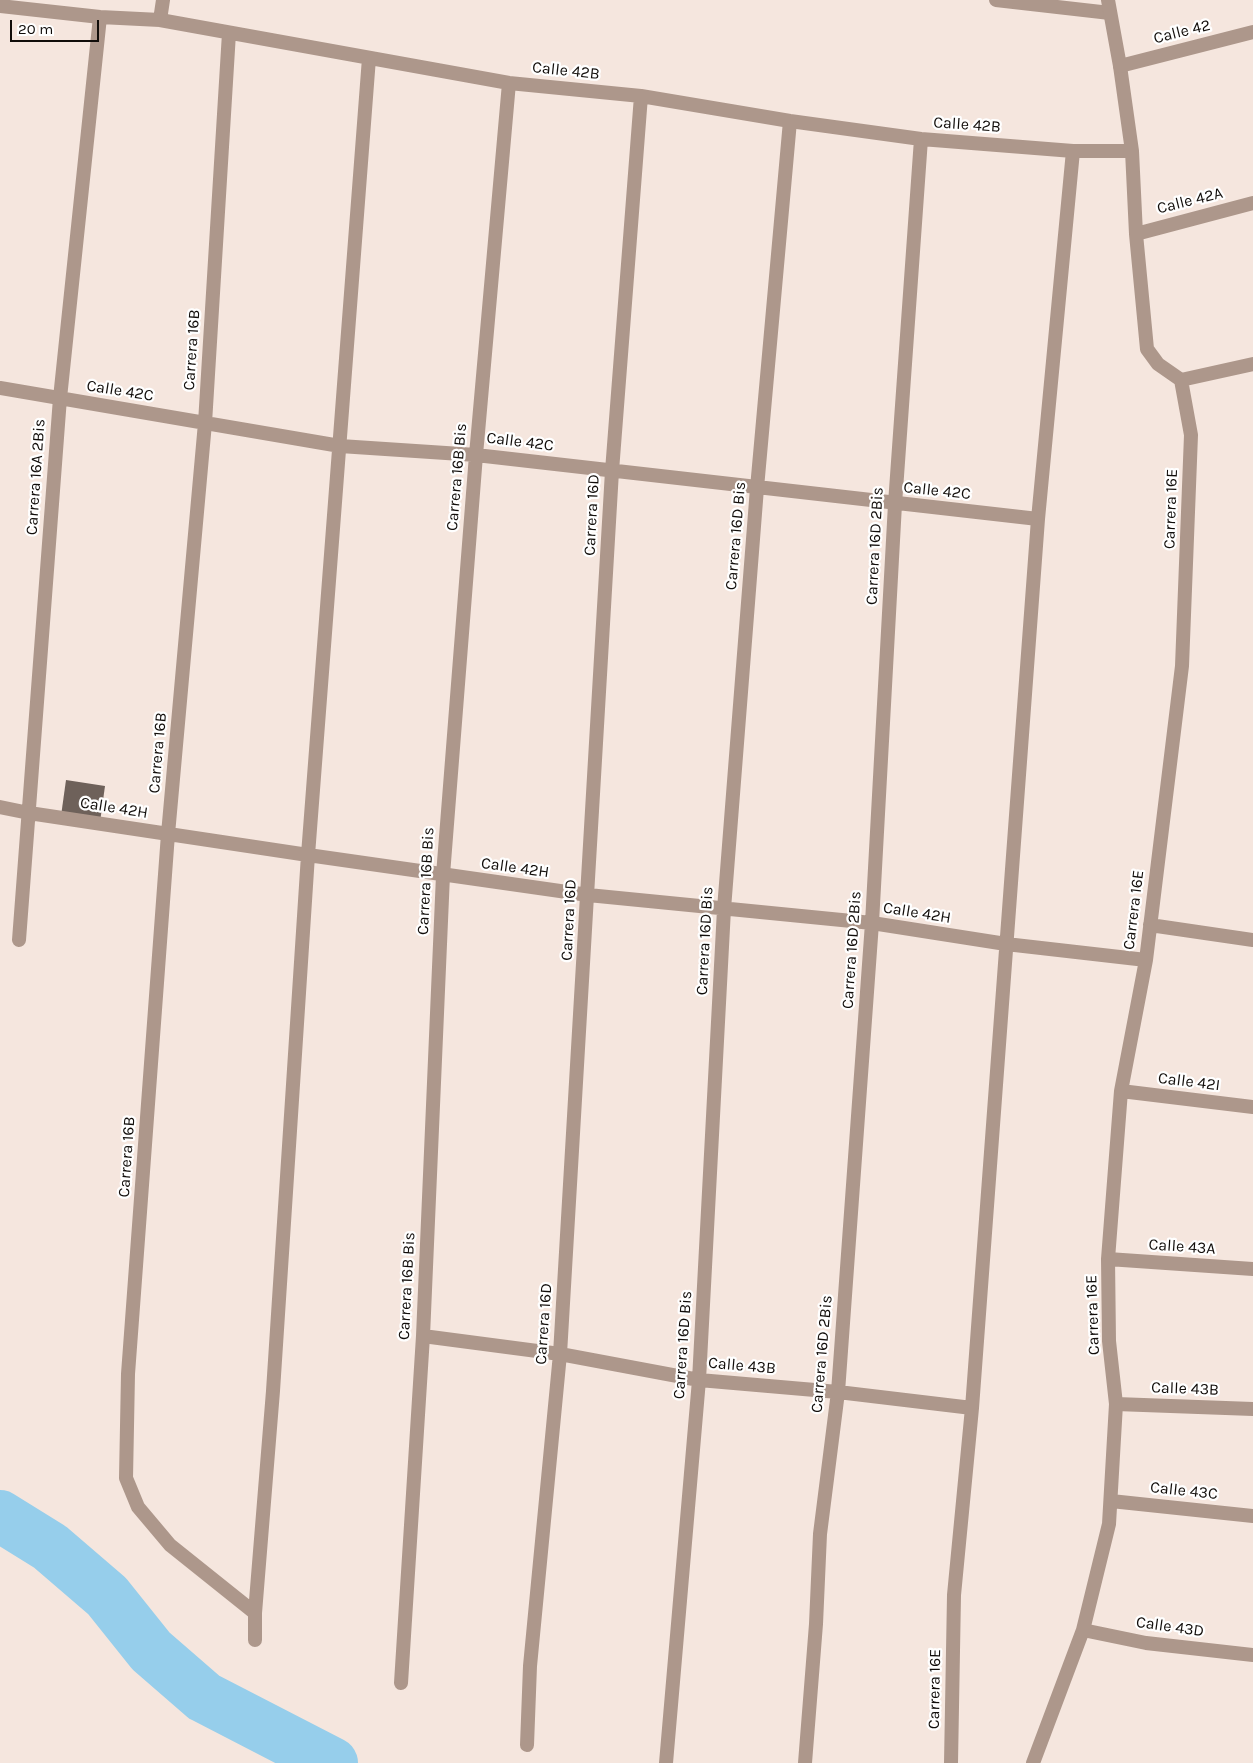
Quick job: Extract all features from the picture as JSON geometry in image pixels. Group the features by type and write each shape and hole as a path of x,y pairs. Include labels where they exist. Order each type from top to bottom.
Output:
{"street":[{"path":"160,20 163,0"},
{"path":"996,0 1109,6 1132,151 1136,234 1147,349 1158,364 1181,380 1253,364"},
{"name":"Calle 42B","path":"0,6 100,18 160,20 509,82 641,96 790,121 921,139 1073,151 1132,151"},
{"name":"Carrera 16A 2Bis","path":"18,940 60,398 100,18"},
{"name":"Carrera 16B","path":"229,32 205,423 168,834 128,1374 126,1478 138,1507 170,1545 255,1613"},
{"name":"Calle 42","path":"1120,66 1253,32"},
{"path":"255,1640 255,1613 273,1391 308,855 369,58"},
{"name":"Carrera 16B Bis","path":"401,1683 422,1336 443,875 476,454 509,82"},
{"name":"Carrera 16D","path":"527,1745 530,1666 560,1354 612,471 641,96"},
{"name":"Carrera 16D Bis","path":"666,1763 699,1380 724,909 757,488 790,121"},
{"name":"Carrera 16D 2Bis","path":"805,1763 816,1624 820,1534 838,1392 872,923 895,504 921,139"},
{"name":"Carrera 16E","path":"951,1763 954,1595 972,1408 1038,519 1073,151"},
{"name":"Calle 42A","path":"1136,234 1253,203"},
{"name":"Carrera 16E","path":"1033,1763 1083,1630 1109,1524 1116,1404 1109,1341 1108,1259 1121,1091 1146,960 1182,666 1192,435 1181,380"},
{"name":"Calle 42C","path":"0,388 340,446 476,454 895,504 1038,519"},
{"name":"Calle 42H","path":"0,807 308,855 588,895 872,923 1006,944 1146,960"},
{"path":"1150,926 1253,940"},
{"name":"Calle 42I","path":"1121,1091 1253,1107"},
{"name":"Calle 43A","path":"1108,1259 1253,1269"},
{"name":"Calle 43B","path":"422,1336 560,1354 699,1380 838,1392 972,1408"},
{"name":"Calle 43B","path":"1116,1404 1253,1409"},
{"name":"Calle 43C","path":"1111,1501 1253,1516"},
{"name":"Calle 43D","path":"1083,1630 1146,1643 1253,1655"}],"building":[{"path":"66,780 105,786 100,822 61,816"}],"waterway":[{"path":"0,1516 50,1547 107,1596 151,1651 204,1697 332,1763"}]}
